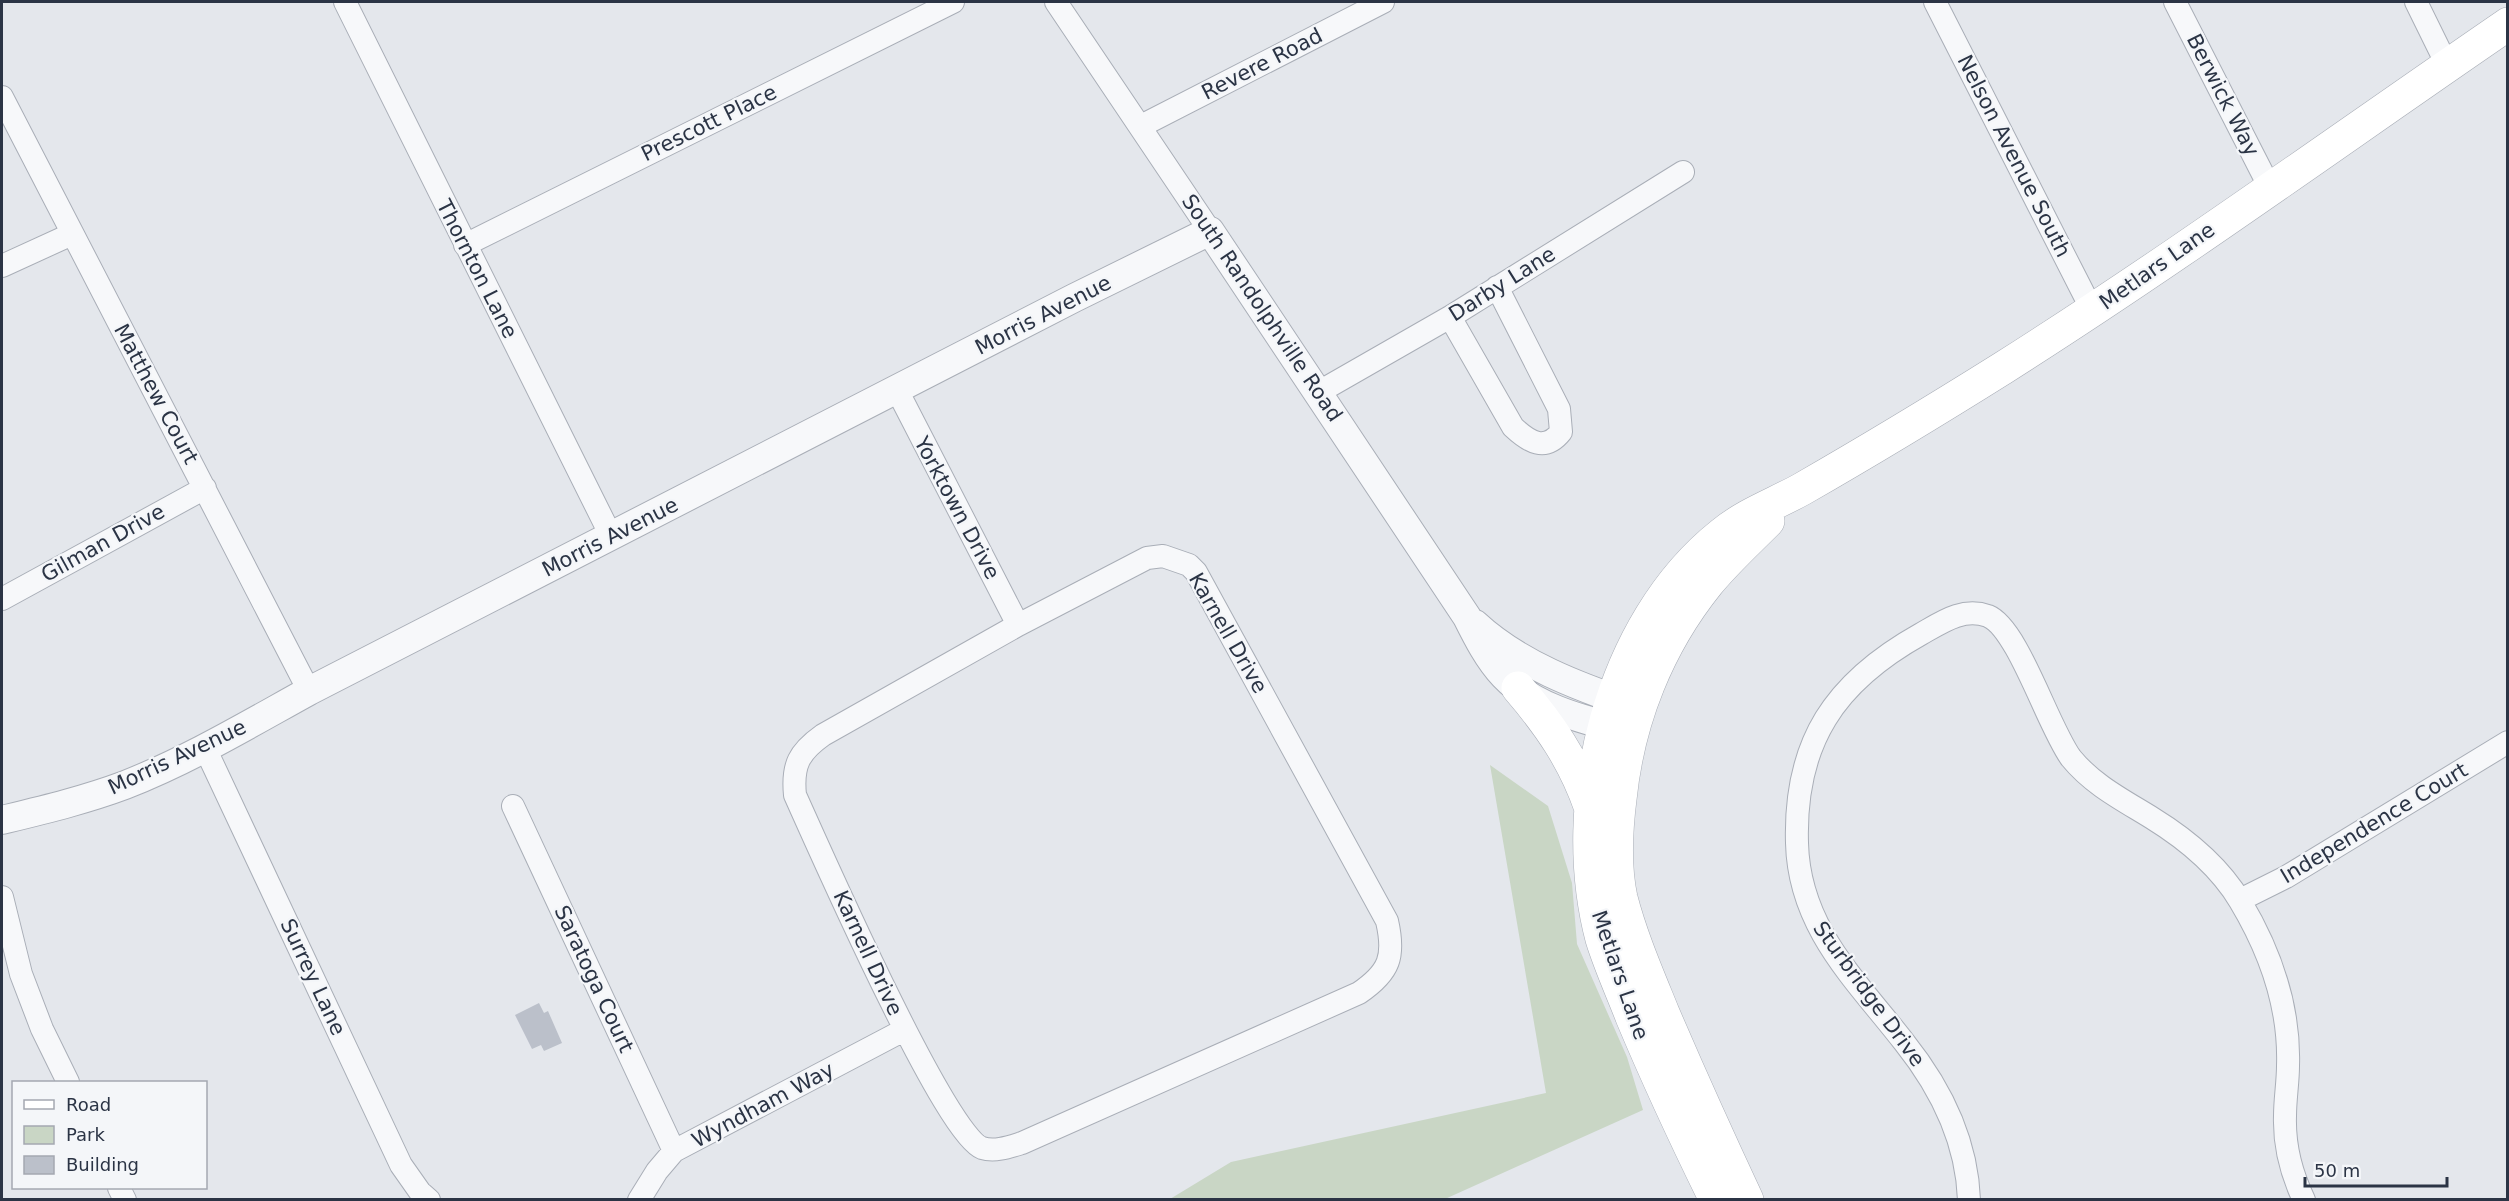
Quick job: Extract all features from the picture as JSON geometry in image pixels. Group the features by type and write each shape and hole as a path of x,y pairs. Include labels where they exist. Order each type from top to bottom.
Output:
{"main road":[{"name":"Metlars Lane","path":"1716,1200 1651,1064 1603,942 1592,887 1591,808 1622,716 1674,632 1707,584 1736,551 1796,492 1925,417 2092,310 2508,24"},
{"path":"1518,688 1569,756 1591,808"},
{"name":"Metlars Lane","path":"1622,716 1622,780 1616,829 1616,859 1621,897 1646,971 1747,1200"}],"street":[{"name":"Thornton Lane","path":"345,2 611,536"},
{"name":"Prescott Place","path":"465,245 952,2"},
{"name":"South Randolphville Road","path":"1056,2 1319,392 1503,675 1518,688 1572,715 1622,716"},
{"name":"Revere Road","path":"1140,126 1383,2"},
{"name":"Nelson Avenue South","path":"1935,2 2092,310"},
{"name":"Berwick Way","path":"2175,2 2270,188"},
{"path":"2416,2 2447,65"},
{"name":"Matthew Court","path":"2,97 309,691"},
{"name":"Darby Lane","path":"1319,392 1450,317 1683,172"},
{"name":"Morris Avenue","path":"2,820 59,806 125,785 205,748 309,691 1074,298 1210,231"},
{"path":"2,266 72,234"},
{"path":"1450,317 1513,427 1524,437 1537,443 1554,440 1561,432 1559,409 1497,287"},
{"name":"Yorktown Drive","path":"897,390 1018,625"},
{"name":"Gilman Drive","path":"2,600 205,488"},
{"name":"Karnell Drive","path":"1163,556 1189,565 1196,572 1387,921 1392,944 1388,964 1374,983 1359,993 1022,1143 1001,1150 981,1148 969,1138 904,1030 795,795 793,779 797,761 811,744 823,735 1018,625 1147,558 1163,556"},
{"name":"Sturbridge Drive","path":"1969,1200 1969,1186 1960,1146 1949,1112 1907,1045 1828,945 1810,912 1801,880 1797,848 1797,818 1802,780 1811,747 1823,721 1841,695 1865,671 1890,651 1959,614 1974,613 1992,617 2004,629 2014,645 2052,727 2070,757 2089,776 2119,799 2190,844 2217,871 2240,900 2269,958 2281,995 2287,1032 2288,1065 2284,1118 2288,1157 2304,1200"},
{"name":"South Randolphville Road","path":"1467,617 1485,633 1525,659 1622,716"},
{"name":"Independence Court","path":"2240,900 2286,877 2508,742"},
{"name":"Surrey Lane","path":"205,748 401,1165 420,1192 429,1200"},
{"name":"Saratoga Court","path":"513,806 674,1151"},
{"path":"2,897 11,977 42,1029 67,1081"},
{"name":"Wyndham Way","path":"639,1200 674,1151 904,1030"}],"green space":[{"path":"1490,765 1548,806 1572,883 1577,944 1627,1057 1643,1110 1445,1199 1170,1199 1231,1162 1546,1093"}],"building":[{"path":"539,1003 544,1013 548,1011 562,1043 544,1051 541,1045 532,1049 515,1015"}]}
